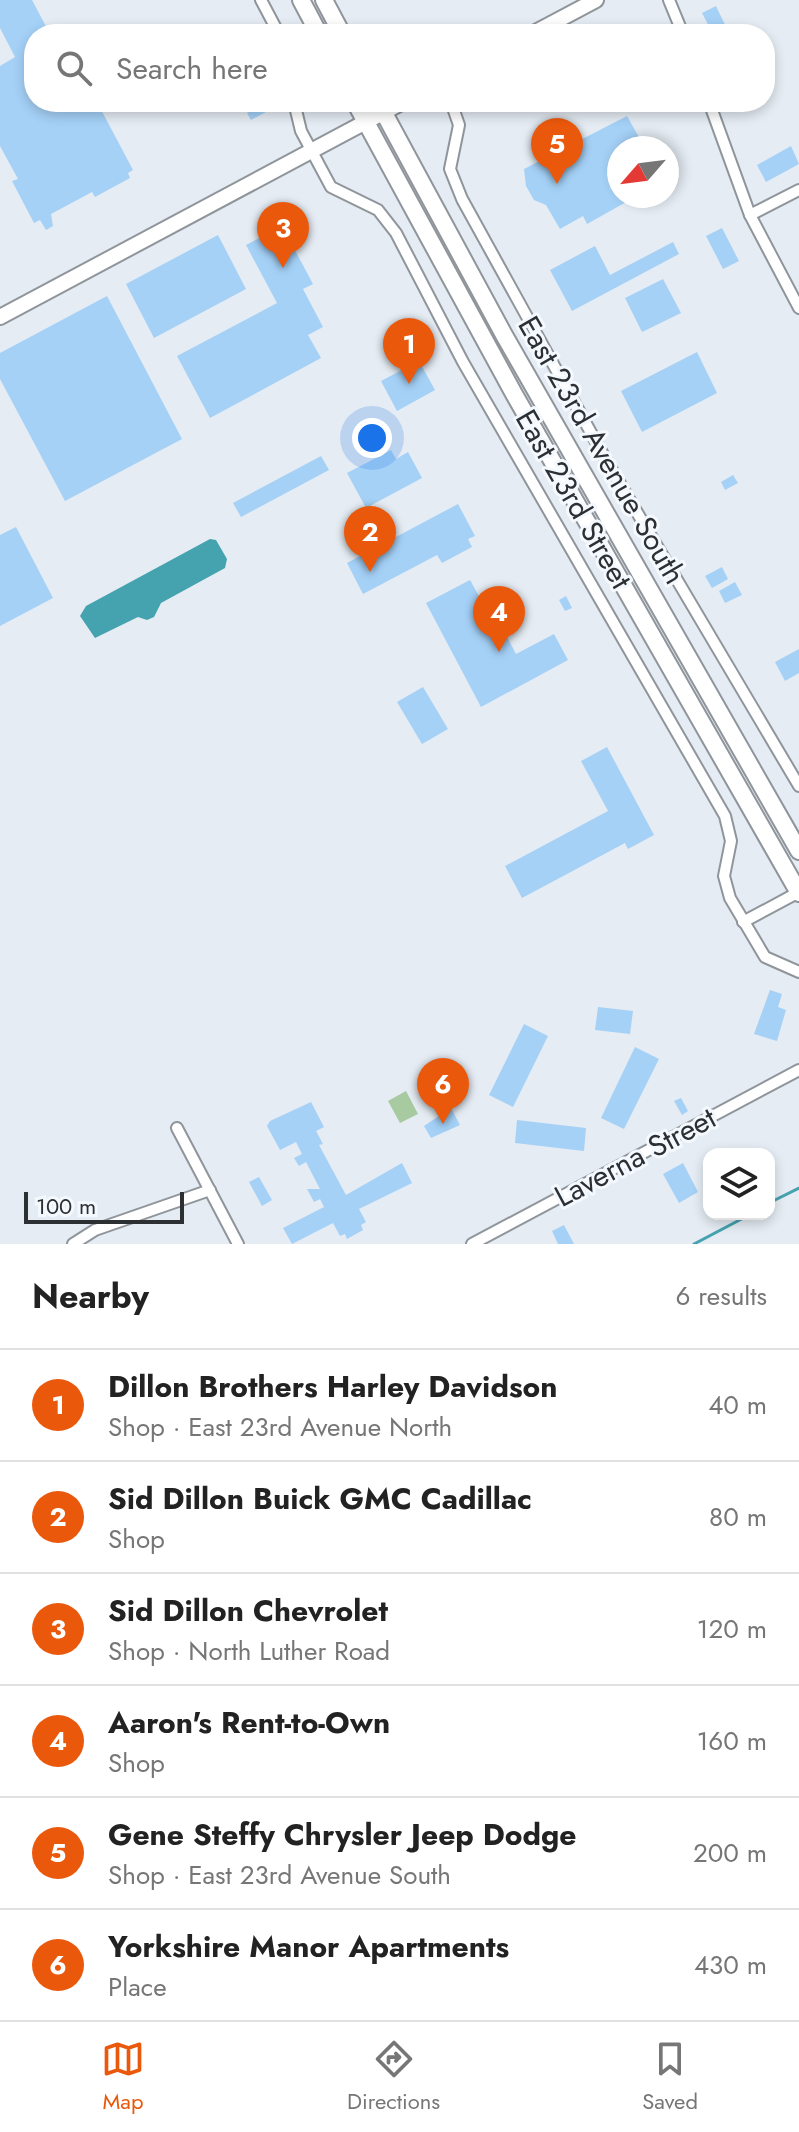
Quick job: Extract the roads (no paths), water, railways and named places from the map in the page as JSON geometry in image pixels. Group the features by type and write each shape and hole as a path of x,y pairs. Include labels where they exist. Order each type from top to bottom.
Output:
{"main road":[{"path":"301,0 314,24"},
{"path":"324,0 337,24"},
{"name":"East 23rd Street","path":"360,112 514,394 799,893"},
{"name":"East 23rd Street","path":"384,112 504,335 799,851"}],"street":[{"path":"261,0 274,24"},
{"path":"551,24 596,0"},
{"path":"669,0 679,24"},
{"path":"296,112 311,151 336,191 378,210 388,221 476,383 725,816 731,841 724,883 743,922 767,959 799,972"},
{"path":"0,317 365,122 376,112"},
{"name":"East 23rd Avenue South","path":"454,112 459,125 450,169 462,199 613,473 799,786"},
{"path":"713,112 750,215 799,308"},
{"path":"750,215 799,190"},
{"path":"743,922 799,893"},
{"name":"Laverna Street","path":"472,1244 799,1070"},
{"path":"177,1128 238,1244"},
{"path":"73,1244 95,1230 210,1190"}],"water":[{"path":"210,539 216,540 227,559 225,568 161,603 154,617 147,620 138,617 95,638 80,616 86,606"}],"waterway":[{"path":"775,1200 799,1188"},
{"path":"694,1244 740,1220"}],"place":[{"name":"Gene Steffy Chrysler Jeep Dodge","path":"557,184"},
{"name":"Sid Dillon Chevrolet","path":"283,268"},
{"name":"Dillon Brothers Harley Davidson","path":"409,384"},
{"name":"Sid Dillon Buick GMC Cadillac","path":"370,572"},
{"name":"Aaron's Rent-to-Own","path":"499,652"},
{"name":"Yorkshire Manor Apartments","path":"443,1124"}]}
